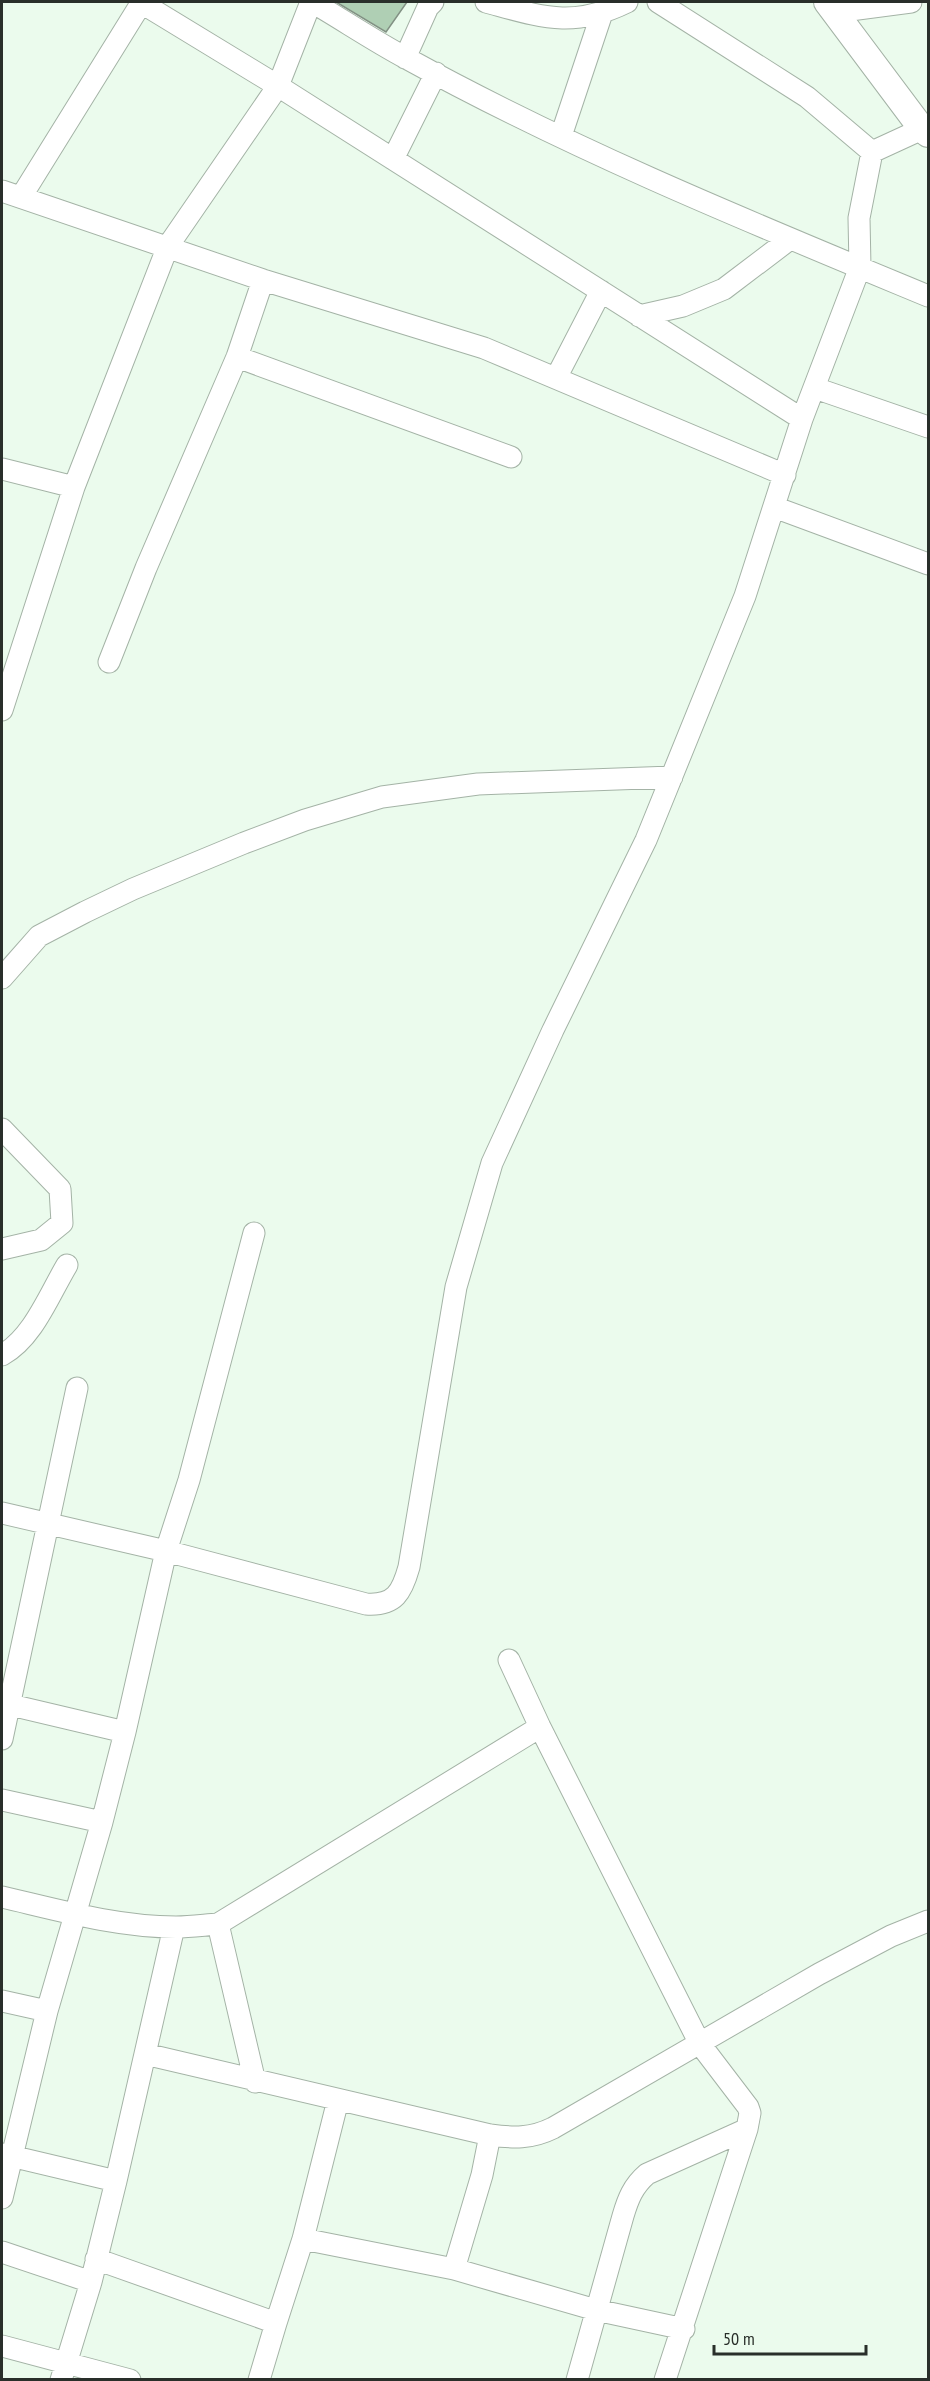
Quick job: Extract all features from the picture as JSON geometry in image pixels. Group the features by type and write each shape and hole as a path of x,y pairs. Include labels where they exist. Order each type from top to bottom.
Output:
{"main road":[{"path":"831,7 925,131"}],"street":[{"path":"784,475 484,348 263,280 11,194 141,2 278,86 802,419"},
{"path":"2,710 74,487 168,246 278,86 312,2 405,58 561,136 790,239 928,296"},
{"path":"405,58 428,7 433,2"},
{"path":"486,2 554,19 578,19 602,13 627,2"},
{"path":"831,7 911,2"},
{"path":"674,5 807,97 872,152"},
{"path":"561,136 602,13"},
{"path":"393,159 436,73"},
{"path":"872,152 925,131"},
{"path":"2,1513 166,1551 366,1604 380,1605 394,1599 404,1585 409,1567 456,1287 492,1163 553,1030 646,840 745,596 802,419 860,267 859,218 872,152"},
{"path":"639,316 683,306 724,289 790,239"},
{"path":"109,662 146,568 237,357 263,280"},
{"path":"556,378 601,291"},
{"path":"237,357 511,457"},
{"path":"815,388 928,427"},
{"path":"2,469 74,487"},
{"path":"774,507 928,564"},
{"path":"2,978 39,936 85,912 133,889 305,820 382,797 477,784 672,777"},
{"path":"2,1129 60,1189 62,1223 41,1240 2,1248"},
{"path":"2,2198 7,2156 74,1913 102,1822 166,1551 189,1480 254,1233"},
{"path":"2,1355 29,1330 67,1264"},
{"path":"2,1739 6,1704 50,1525 77,1388"},
{"path":"509,1660 700,2044 745,2102 750,2113 747,2129 684,2329 665,2379"},
{"path":"6,1704 125,1732"},
{"path":"2,1897 131,1923 174,1927 218,1924 540,1726"},
{"path":"2,1800 102,1822"},
{"path":"145,2054 255,2082 490,2135 522,2138 542,2133 840,1964 891,1936 928,1921"},
{"path":"218,1924 255,2082"},
{"path":"63,2371 91,2282 174,1927"},
{"path":"2,2001 47,2011"},
{"path":"259,2379 303,2239 338,2100"},
{"path":"577,2379 625,2209 636,2184 647,2174 747,2129"},
{"path":"453,2269 482,2175 490,2135"},
{"path":"7,2156 116,2181"},
{"path":"303,2239 453,2269 596,2310 684,2329"},
{"path":"2,2252 91,2282"},
{"path":"96,2259 276,2323"},
{"path":"2,2346 63,2371 130,2379"}],"building":[{"path":"336,2 407,2 386,32"}]}
